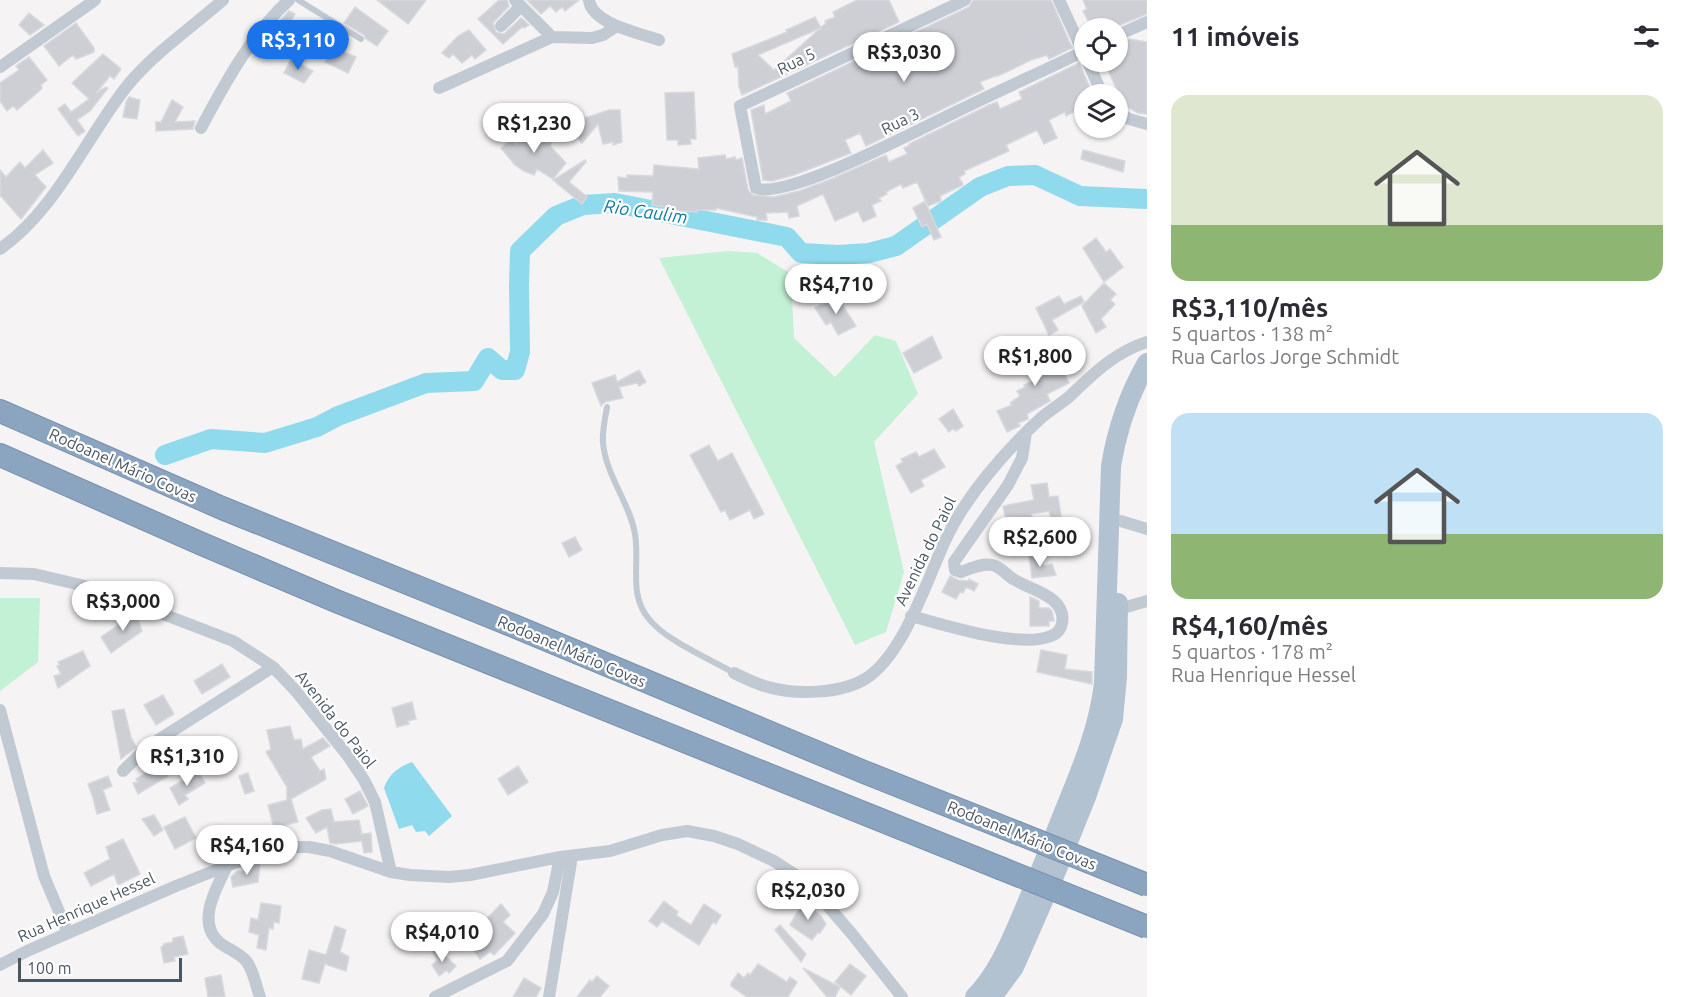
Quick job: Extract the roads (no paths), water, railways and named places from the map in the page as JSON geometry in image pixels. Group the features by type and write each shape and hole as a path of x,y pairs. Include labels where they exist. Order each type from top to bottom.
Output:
{"highway":[{"name":"Rodoanel Mário Covas","path":"0,411 222,508 514,626 864,772 1147,885"},
{"path":"0,455 336,601 1147,927"}],"main road":[{"path":"975,997 1002,961 1010,944 1094,736 1104,683 1111,466 1116,435 1124,410 1135,383 1147,363"},
{"path":"992,997 1014,967 1053,879 1086,797 1113,719 1117,677 1125,454 1131,425 1147,387"}],"street":[{"path":"0,67 95,0"},
{"path":"0,249 17,236 48,201 137,75 223,0"},
{"path":"201,128 237,64 261,30 289,0"},
{"path":"589,0 597,15 617,26 659,40"},
{"name":"Rua 5","path":"757,189 750,164 740,106 965,0"},
{"path":"1059,0 1074,31"},
{"path":"501,26 518,3 552,37"},
{"path":"1128,31 1147,22"},
{"path":"439,88 552,37 592,38 603,35 617,26"},
{"name":"Rua 3","path":"757,189 780,187 817,176 1074,57"},
{"path":"1128,118 1147,124"},
{"name":"Avenida do Paiol","path":"734,673 766,687 790,692 812,692 852,685 866,678 886,659 911,616 956,519 971,495 1026,433 1094,372 1127,350 1147,342"},
{"path":"911,616 983,635 1010,639 1038,639 1058,632 1063,618 1061,609 1045,595 1013,580 992,565 976,566 961,572 955,570 953,566 1008,485 1022,458 1026,433"},
{"path":"1121,520 1147,529"},
{"name":"Avenida do Paiol","path":"0,573 34,574 98,589 233,641 273,667 295,690 348,756 364,780 375,802 391,872"},
{"path":"1119,609 1147,601"},
{"path":"123,771 147,747 273,667"},
{"path":"0,710 44,876 68,933"},
{"path":"391,872 449,877 610,850 662,835 687,831 714,836 738,844 774,861 808,884 852,934 902,997"},
{"name":"Rua Henrique Hessel","path":"0,964 176,886 254,855 280,848 309,847 330,851 391,872"},
{"path":"435,997 507,962 543,914 566,856"},
{"path":"549,997 566,856"},
{"path":"227,866 210,906 210,928 220,943 242,956 248,963 260,997"}],"lane":[{"path":"298,0 362,39"},
{"path":"607,407 603,443 606,460 634,529 636,589 640,606 649,619 663,632 734,673"}],"water":[{"path":"412,762 452,816 429,836 425,831 416,832 412,825 399,829 384,788 395,772"}],"waterway":[{"name":"Rio Caulim","path":"165,455 211,439 265,443 317,427 338,416 426,383 474,381 488,358 502,370 515,370 520,352 520,251 556,216 583,205 615,203 787,237 801,253 838,255 869,253 896,246 980,187 1008,176 1035,175 1080,196 1147,199"}]}
